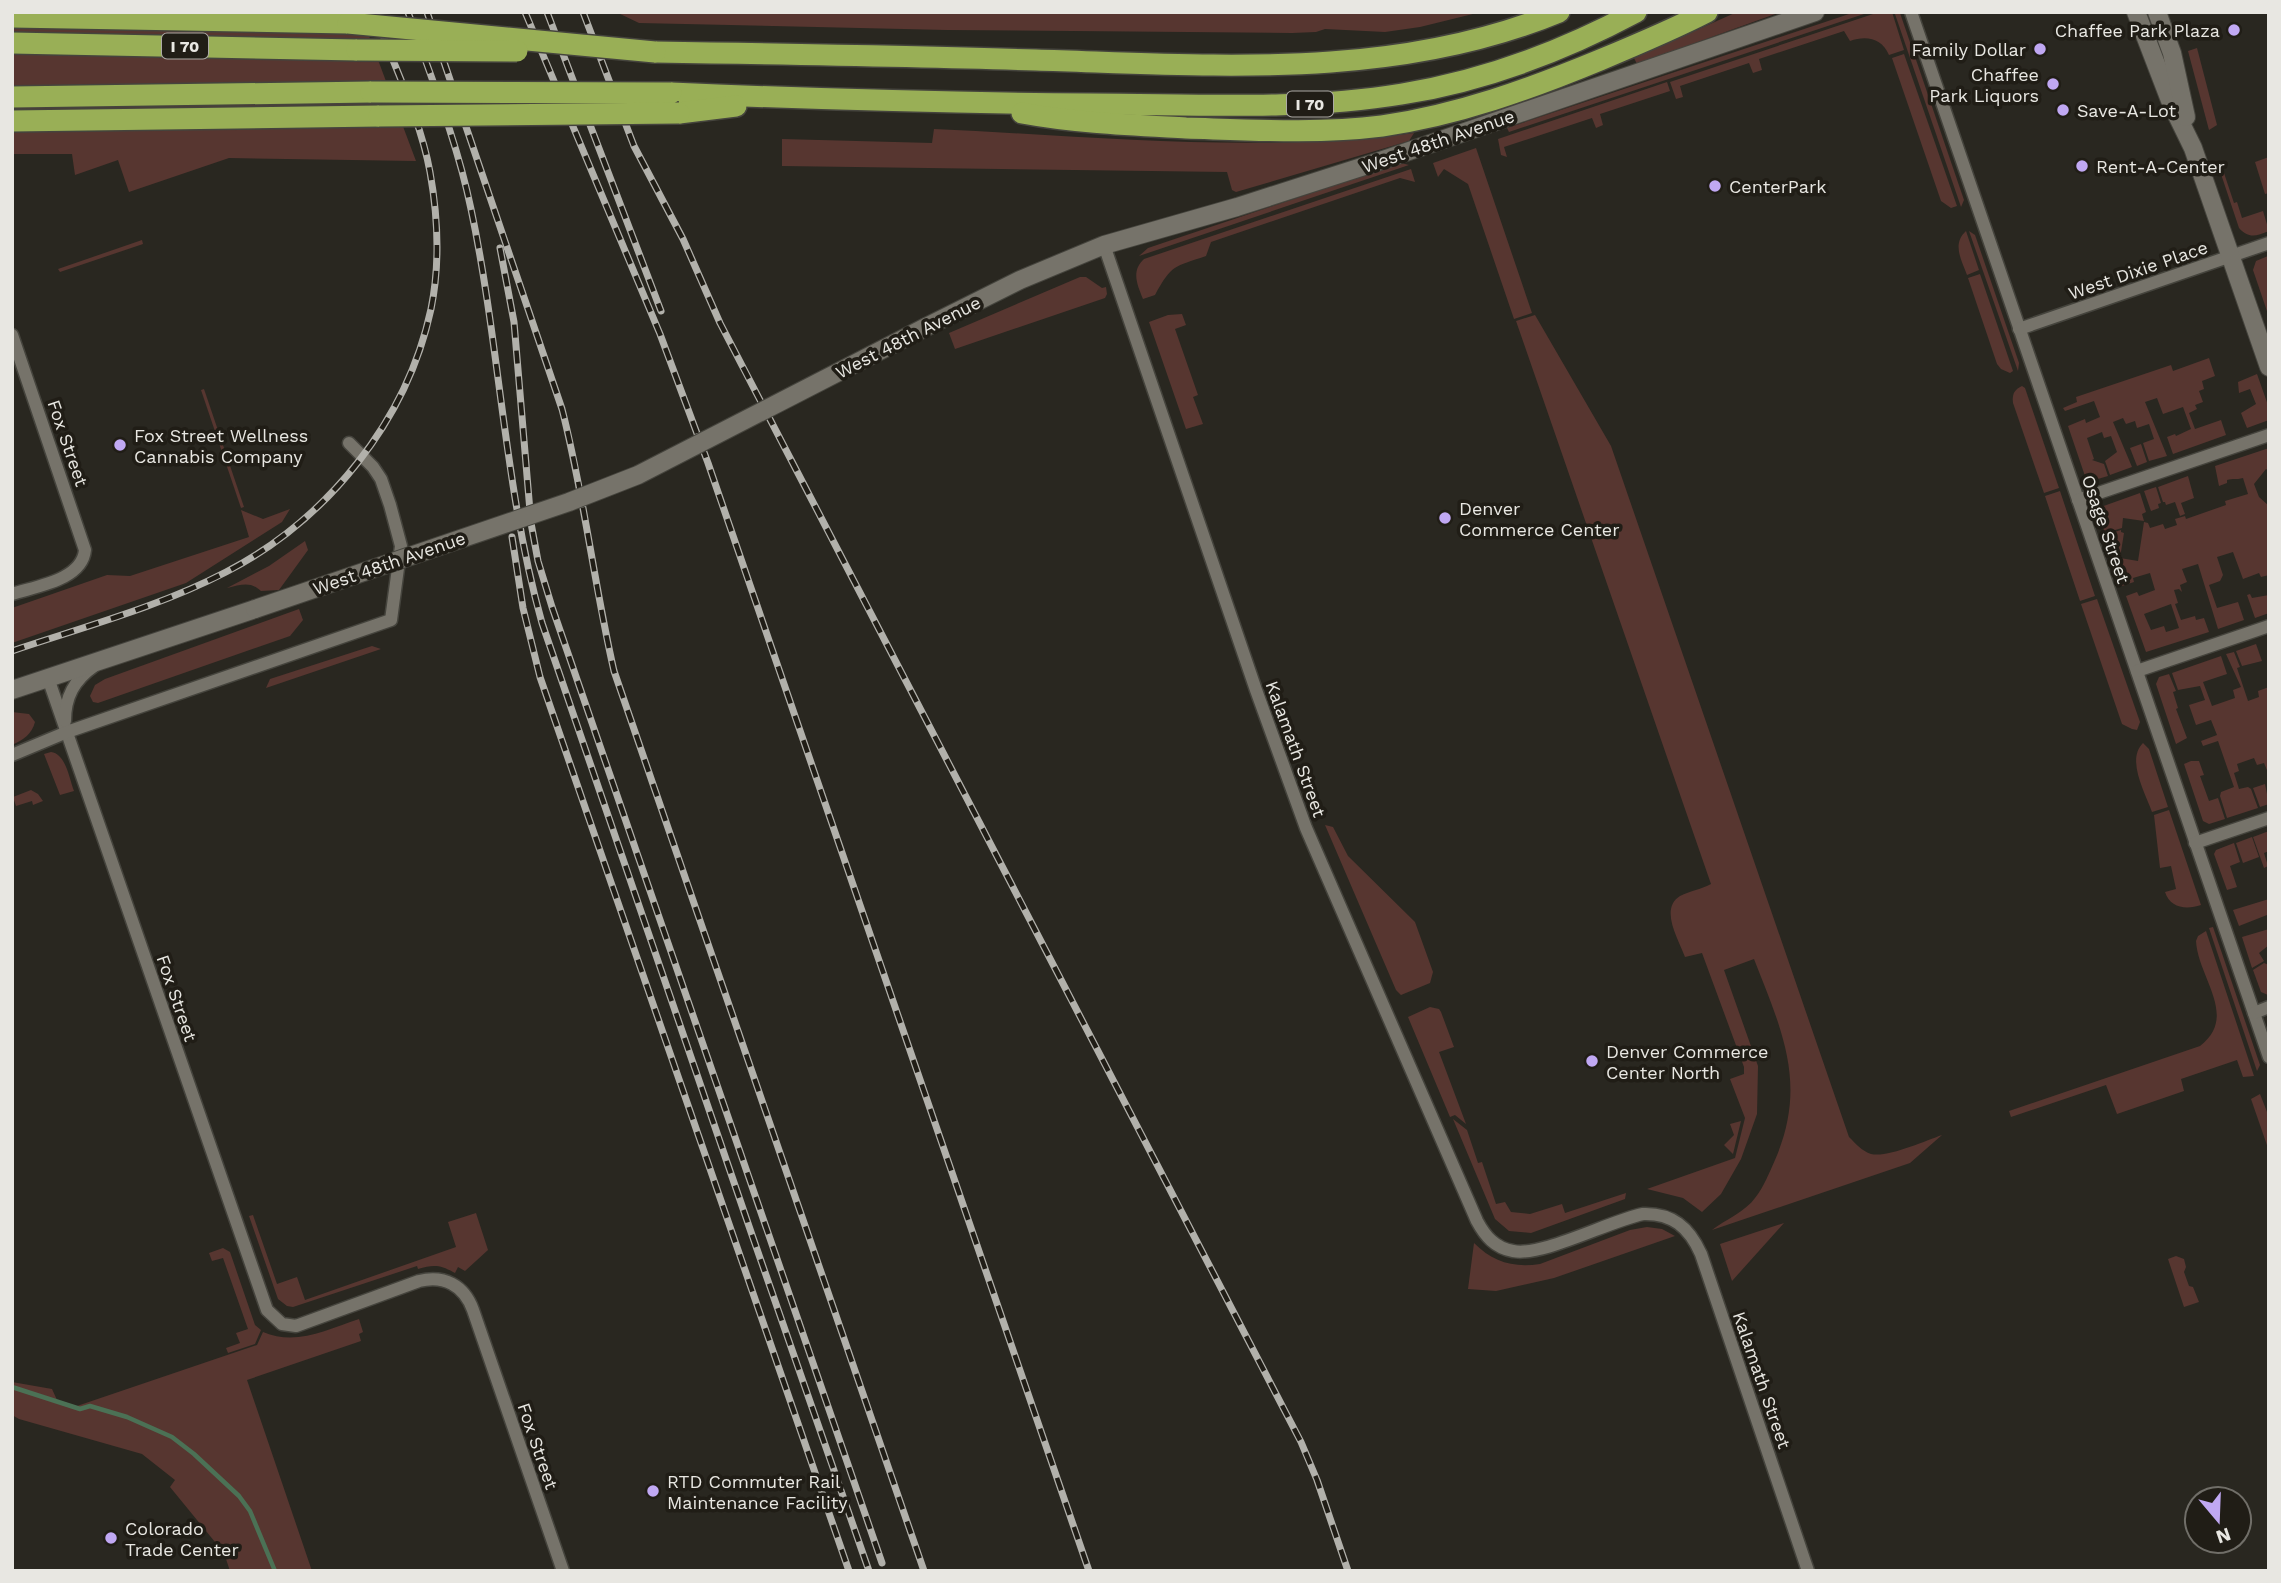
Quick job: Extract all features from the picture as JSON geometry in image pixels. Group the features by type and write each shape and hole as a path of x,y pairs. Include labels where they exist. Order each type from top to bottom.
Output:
{"highway":[{"path":"1480,39 1536,12"},
{"name":"I 70","path":"12,43 906,56 1240,66 1338,63 1394,57 1480,39 1559,12"},
{"name":"I 70","path":"12,87 212,94 371,92 675,103 801,98 969,103 1277,105 1340,102 1403,94 1467,80 1525,62 1593,34 1636,12"},
{"path":"969,103 1056,119 1170,127 1291,131 1383,126 1454,112 1507,96 1591,64 1707,12"},
{"path":"12,17 348,23 655,52"},
{"path":"12,97 212,94"},
{"path":"12,121 379,116 675,103"}],"street":[{"name":"West 48th Avenue","path":"12,690 569,502 638,475 1020,280 1104,245 1237,207 1377,162 1815,12"},
{"name":"Osage Street","path":"1911,12 2269,1057"},
{"path":"2136,12 2171,103 2193,148 2269,367"},
{"path":"2157,12 2172,53 2193,148"},
{"name":"West Dixie Place","path":"2019,329 2269,243"},
{"name":"Kalamath Street","path":"1104,245 1306,828 1483,1233 1498,1245 1514,1252 1533,1251 1633,1216 1653,1213 1679,1222 1687,1230 1701,1254 1808,1571"},
{"name":"Fox Street","path":"12,335 85,550 82,564 71,573 12,594"},
{"path":"2078,500 2269,435"},
{"path":"12,755 67,732 391,620 401,547 381,479 349,443"},
{"path":"2137,671 2269,626"},
{"path":"67,732 66,708 72,688 103,659"},
{"name":"Fox Street","path":"48,678 267,1310 282,1324 296,1326 429,1279 449,1282 465,1293 563,1571"},
{"path":"2195,843 2269,818"},
{"path":"2254,1013 2269,1007"}],"shaded area":[{"path":"12,12 360,12 416,161 229,158 129,192 118,160 75,175 72,154 12,154"},
{"path":"616,12 1481,12 1420,27 1385,32 1325,29 1292,33 947,30 639,23"},
{"path":"1737,12 1781,12 1637,64 1634,58"},
{"path":"1855,12 1870,12 1509,132 1507,128"},
{"path":"1879,12 1892,12 1904,50 1889,55 1882,45 1873,39 1850,41 1844,31 1759,59 1762,70 1753,73 1749,63 1680,86 1683,97 1676,99 1670,82"},
{"path":"1900,13 1964,200 1961,207 1895,14"},
{"path":"2197,48 2217,125 2209,130 2188,51"},
{"path":"1904,54 1957,206 1951,208 1941,201 1892,58"},
{"path":"1667,82 1670,91 1600,114 1603,125 1596,128 1592,118 1504,147 1507,157 1501,155 1498,139"},
{"path":"934,129 1235,143 1355,139 1414,133 1409,141 1236,192 1232,190 1227,172 782,166 782,139 932,143"},
{"path":"1476,148 1532,313 1514,319 1468,184 1444,169 1438,177 1433,163"},
{"path":"2269,157 2269,193 2265,194 2255,162"},
{"path":"1401,163 1409,165 1139,256 1148,248"},
{"path":"1411,169 1415,182 1400,178 1211,242 1206,256 1175,268 1155,295 1143,299 1136,273 1144,259"},
{"path":"2223,170 2242,218 2263,211 2269,231 2253,236 2239,228 2220,171"},
{"path":"1966,231 1979,270 1967,275 1959,246 1959,241"},
{"path":"1969,231 1975,235 2019,363 2018,371"},
{"path":"142,240 143,244 60,272 58,269"},
{"path":"2268,256 2269,317 2253,270 2256,261"},
{"path":"1980,274 2013,371 2010,373 1997,364 1968,278"},
{"path":"1080,277 1086,277 1102,288 1106,287 1105,298 955,349 949,333"},
{"path":"1182,314 1186,325 1175,329 1198,395 1193,397 1203,424 1186,429 1149,322 1168,315"},
{"path":"1535,315 1611,446 1849,1137 1865,1151 1878,1155 1942,1135 1910,1163 1712,1230 1751,1203 1764,1185 1775,1160 1790,1107 1787,1058 1774,1010 1754,959 1724,970 1758,1066 1757,1114 1741,1159 1721,1194 1702,1212 1683,1198 1647,1189 1735,1158 1745,1118 1730,1079 1744,1074 1744,1067 1702,953 1685,957 1672,925 1671,909 1674,902 1680,896 1711,884 1516,321"},
{"path":"2209,358 2215,376 2202,381 2204,389 2199,391 2203,402 2195,405 2197,409 2189,413 2195,429 2221,420 2226,435 2173,454 2167,437 2191,429 2183,407 2163,414 2157,398 2145,402 2167,456 2149,461 2143,443 2154,439 2149,424 2137,428 2135,421 2126,424 2123,418 2113,422 2132,467 2110,475 2105,461 2117,452 2111,436 2104,438 2102,432 2087,438 2094,459 2092,460 2104,464 2108,476 2091,481 2086,479 2068,426 2085,419 2086,423 2100,417 2094,401 2065,411 2063,408 2077,402 2076,397 2171,365 2173,371"},
{"path":"2257,374 2269,408 2269,420 2247,428 2241,413 2256,404 2250,389 2239,393 2238,382"},
{"path":"2022,386 2025,388 2059,488 2044,493 2013,403 2014,393"},
{"path":"204,389 244,507 241,508 201,390"},
{"path":"2141,444 2147,462 2137,466 2130,448"},
{"path":"2269,448 2269,471 2266,469 2254,484 2259,497 2269,506 2269,575 2261,577 2259,573 2243,579 2233,552 2217,557 2223,575 2220,581 2209,585 2217,608 2238,602 2244,620 2218,629 2198,564 2182,569 2187,582 2180,585 2182,592 2179,589 2174,590 2178,603 2175,604 2181,620 2195,616 2196,620 2204,618 2209,632 2146,652 2126,596 2137,592 2139,596 2155,590 2150,573 2133,578 2134,582 2122,586 2105,535 2121,530 2124,533 2120,558 2138,561 2144,522 2148,523 2150,528 2163,524 2165,529 2177,525 2175,519 2185,516 2186,519 2226,505 2225,501 2248,494 2243,478 2227,480 2227,483 2219,486 2215,466","holes":["2171,604 2179,628 2166,632 2164,626 2151,630 2144,614"]},
{"path":"2188,476 2194,498 2181,503 2185,514 2180,516 2175,502 2166,505 2163,502 2158,487"},
{"path":"2156,487 2161,503 2158,504 2159,508 2151,511 2144,491"},
{"path":"2060,491 2095,596 2080,601 2045,496"},
{"path":"2140,493 2146,512 2142,514 2144,521 2123,518 2122,528 2105,533 2098,508"},
{"path":"290,509 282,522 186,583 12,643 12,608 107,575 130,576 249,537 241,510 263,519"},
{"path":"305,541 308,550 279,590 261,591 245,585 227,588 269,566"},
{"path":"2250,594 2252,598 2269,595 2269,613 2255,618 2247,595"},
{"path":"2097,599 2140,722 2137,730 2122,724 2081,604"},
{"path":"299,609 303,620 290,636 98,703 93,702 90,696 95,685 105,679"},
{"path":"2256,644 2262,661 2242,666 2236,651"},
{"path":"372,646 381,649 266,688 270,679"},
{"path":"2234,652 2248,701 2259,697 2258,691 2269,687 2269,775 2264,763 2257,765 2254,758 2237,764 2239,771 2234,773 2239,789 2251,789 2258,808 2227,818 2220,796 2221,792 2234,787 2218,741 2203,746 2201,741 2217,735 2211,720 2196,725 2189,705 2205,700 2200,686 2178,690 2172,673 2221,656 2227,674 2203,682 2212,706 2235,698 2233,690 2241,687 2226,654"},
{"path":"2169,674 2176,691 2173,692 2178,708 2176,709 2187,738 2176,744 2156,684 2159,677"},
{"path":"12,712 29,714 35,722 27,736 12,745"},
{"path":"2143,743 2149,749 2168,807 2152,812 2137,767 2138,750"},
{"path":"51,752 64,762 74,791 60,795 44,754"},
{"path":"2199,761 2204,775 2200,776 2209,801 2218,798 2225,819 2209,824 2203,821 2184,764"},
{"path":"2265,784 2269,804 2260,807 2253,788"},
{"path":"31,790 43,801 33,805 32,801 16,806 13,797"},
{"path":"2169,810 2201,905 2179,906 2167,897 2165,892 2176,889 2171,866 2160,868 2154,815"},
{"path":"1325,825 1333,827 1348,856 1415,922 1433,972 1430,983 1401,995 1396,990"},
{"path":"2269,831 2269,851 2264,853 2268,866 2264,868 2253,837"},
{"path":"2252,837 2259,857 2243,863 2236,843"},
{"path":"2234,843 2240,862 2230,866 2237,887 2227,890 2214,854 2216,850"},
{"path":"2269,899 2269,920 2267,915 2239,926 2233,910"},
{"path":"2213,927 2260,1065 2257,1071 2209,928"},
{"path":"2269,929 2269,945 2259,953 2264,961 2252,968 2242,937"},
{"path":"2206,931 2254,1076 2243,1077 2237,1060 2181,1079 2184,1091 2117,1114 2106,1085 2011,1117 2009,1111 2200,1046 2211,1034 2216,1022 2213,996 2198,955 2196,941 2198,936"},
{"path":"2264,963 2269,965 2268,995 2261,992 2253,970"},
{"path":"1430,1007 1441,1012 1454,1047 1439,1052 1466,1124 1455,1115 1450,1117 1408,1017"},
{"path":"2260,1094 2269,1117 2269,1151 2251,1099"},
{"path":"1453,1119 1467,1130 1478,1163 1482,1162 1496,1204 1505,1202 1511,1212 1530,1214 1562,1204 1565,1213 1626,1193 1625,1199 1531,1233 1509,1231 1495,1219"},
{"path":"1741,1121 1733,1154 1724,1145 1734,1135 1730,1124"},
{"path":"476,1213 488,1250 465,1271 458,1267 455,1273 437,1266 418,1269 417,1266 293,1307 278,1299 249,1216 253,1215 277,1284 297,1277 305,1300 456,1247 448,1222"},
{"path":"1784,1223 1732,1281 1720,1244"},
{"path":"1647,1227 1662,1229 1675,1236 1554,1278 1496,1291 1468,1289 1474,1243 1496,1259 1512,1264 1530,1265 1540,1264 1630,1230"},
{"path":"223,1248 230,1252 255,1325 261,1330 255,1344 228,1353 226,1348 240,1343 236,1333 248,1329 223,1258 212,1261 209,1253"},
{"path":"2176,1256 2184,1259 2184,1272 2199,1302 2184,1307 2168,1259"},
{"path":"359,1319 363,1332 359,1334 361,1341 247,1380 312,1571 230,1571 224,1553 170,1487 175,1480 142,1454 12,1415 12,1382 52,1389 57,1400 77,1406 257,1345 263,1332 275,1336 299,1337 323,1332"}],"waterway":[{"path":"12,1387 80,1409 90,1406 127,1417 172,1437 239,1496 250,1511 275,1571"}],"railway":[{"path":"12,651 174,596 226,572 263,550 297,525 329,495 357,463 382,428 403,390 419,350 434,292 437,241 433,189 426,151 374,12"},
{"path":"408,12 451,134 471,209 489,312 510,469 529,572 542,623 869,1571"},
{"path":"427,12 562,409 614,671 924,1571"},
{"path":"525,12 660,334 708,463 1089,1571"},
{"path":"547,12 661,311"},
{"path":"583,12 634,146 683,239 720,323 1301,1442 1348,1571"},
{"path":"500,248 514,322 531,523 538,561 882,1563"},
{"path":"512,537 523,608 540,677 849,1571"}],"place":[{"name":"Chaffee Park Plaza","path":"2234,30"},
{"name":"Family Dollar","path":"2040,49"},
{"name":"Chaffee Park Liquors","path":"2053,84"},
{"name":"Save-A-Lot","path":"2063,110"},
{"name":"Rent-A-Center","path":"2082,166"},
{"name":"CenterPark","path":"1715,186"},
{"name":"Fox Street Wellness Cannabis Company","path":"120,445"},
{"name":"Denver Commerce Center","path":"1445,518"},
{"name":"Denver Commerce Center North","path":"1592,1061"},
{"name":"RTD Commuter Rail Maintenance Facility","path":"653,1491"},
{"name":"Colorado Trade Center","path":"111,1538"}]}
